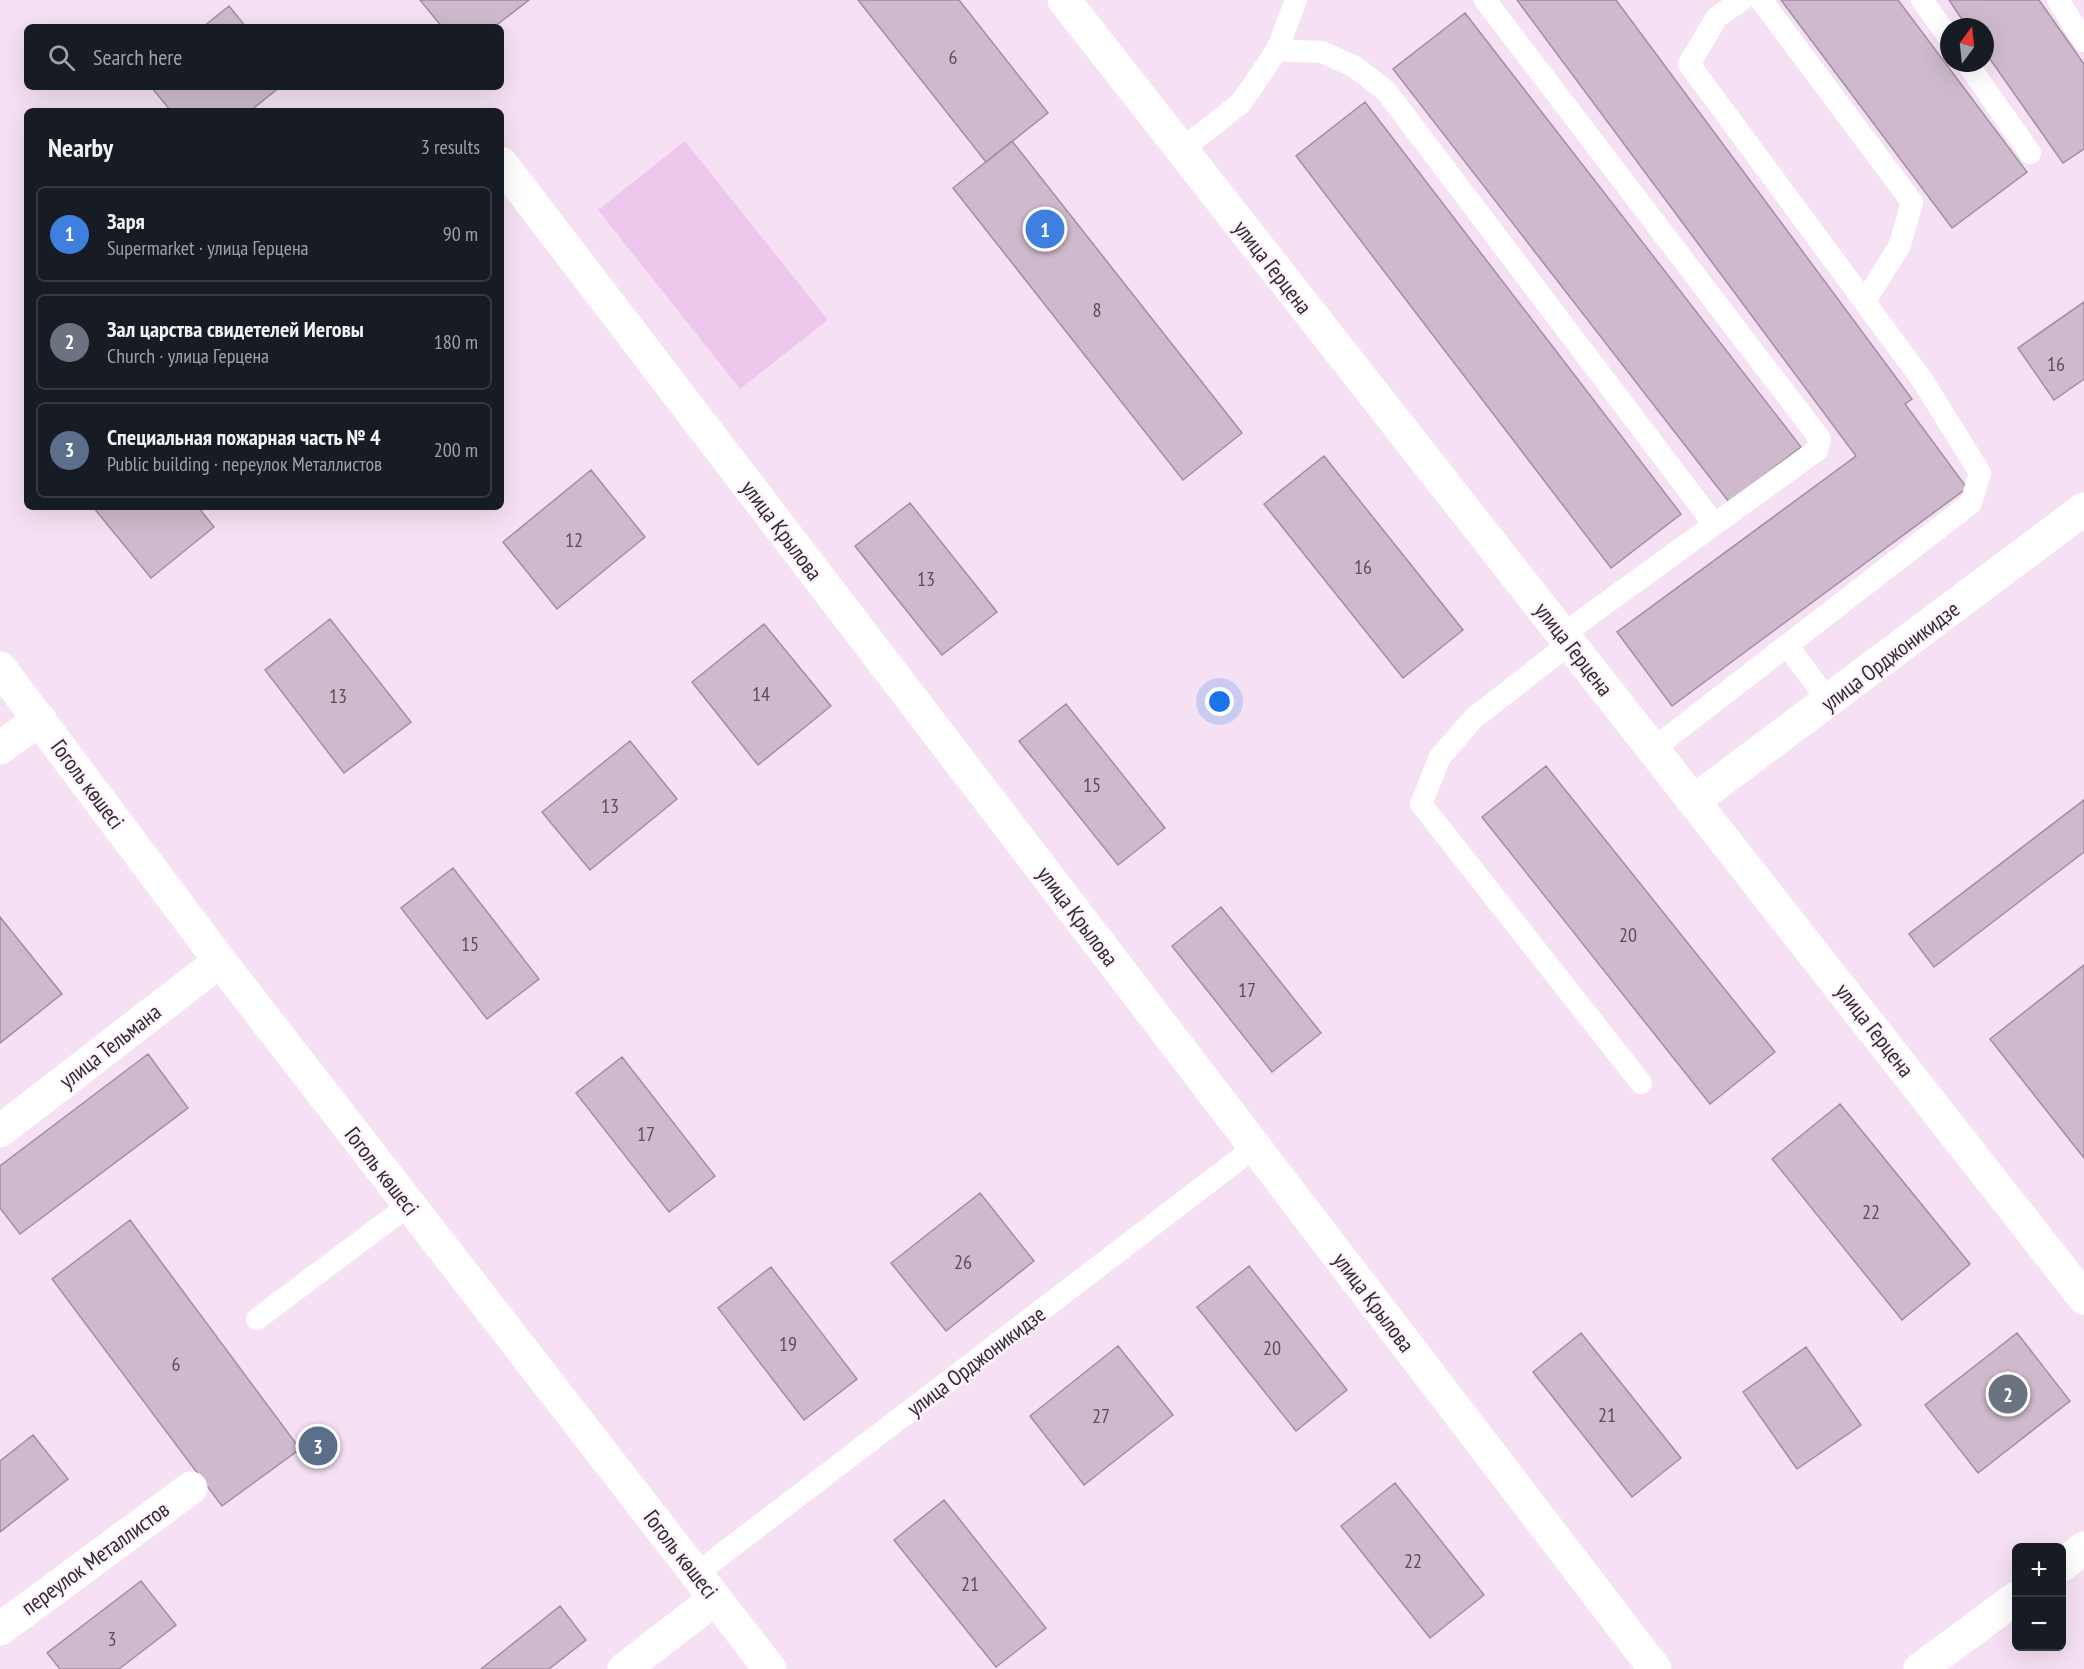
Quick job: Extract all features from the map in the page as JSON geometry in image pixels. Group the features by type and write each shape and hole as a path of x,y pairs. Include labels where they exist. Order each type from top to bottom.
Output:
{"street":[{"name":"улица Герцена","path":"1064,0 1695,800 2084,1298"},
{"name":"улица Крылова","path":"504,167 1655,1669"},
{"name":"улица Орджоникидзе","path":"1695,800 2084,509"},
{"name":"Гоголь көшесі","path":"0,668 220,961 770,1669"},
{"path":"0,748 40,719"},
{"name":"улица Тельмана","path":"0,1131 220,961"},
{"name":"переулок Металлистов","path":"0,1629 191,1488"},
{"path":"2066,1561 2084,1548"},
{"name":"улица Орджоникидзе","path":"624,1669 706,1586"},
{"path":"1920,1669 2012,1601"}],"lane":[{"path":"1181,150 1241,103 1277,50 1296,0"},
{"path":"1485,0 1820,439 1817,450 1714,524 1566,639 1474,718 1440,757 1421,804 1641,1083"},
{"path":"1653,749 1971,503 1980,472 1923,381 1689,64 1717,17 1742,0"},
{"path":"1761,0 1912,202 1900,245 1865,302"},
{"path":"1922,0 1940,25"},
{"path":"2058,0 2084,41"},
{"path":"1277,50 1322,52 1355,66 1386,91 1714,524"},
{"path":"1972,72 2030,153"},
{"path":"1787,645 1828,702"},
{"name":"улица Орджоникидзе","path":"706,1586 1255,1147"},
{"path":"257,1319 409,1205"}],"shaded area":[{"path":"685,141 828,320 740,389 598,210"}],"building":[{"path":"420,0 529,0 498,24 440,24"},
{"path":"858,0 959,0 1048,113 986,162"},
{"path":"1517,0 1616,0 1912,399 1905,404 1967,488 1672,706 1617,632 1856,456"},
{"path":"1781,0 1898,0 1940,56 1940,72 1952,72 2027,172 1952,228"},
{"path":"1949,0 2039,0 2084,64 2084,149 2063,163 1994,65 1994,18 1961,18"},
{"path":"229,6 244,24 207,24"},
{"path":"1465,13 1801,447 1729,502 1393,69"},
{"path":"154,90 276,90 254,108 168,108"},
{"path":"1365,102 1681,514 1611,568 1296,156"},
{"path":"1012,141 1242,433 1183,480 953,188"},
{"path":"2084,302 2084,379 2054,400 2018,348"},
{"path":"1324,456 1463,630 1403,678 1264,504"},
{"path":"591,470 645,537 557,609 503,542"},
{"path":"910,503 997,612 942,655 855,546"},
{"path":"95,510 200,510 214,527 151,578"},
{"path":"330,619 411,722 344,773 265,670"},
{"path":"764,624 831,706 758,765 692,682"},
{"path":"1066,704 1165,828 1118,865 1019,741"},
{"path":"630,741 677,799 590,870 542,812"},
{"path":"1546,766 1775,1052 1710,1104 1482,817"},
{"path":"2084,800 2084,852 1934,967 1909,934"},
{"path":"453,868 539,979 487,1019 401,908"},
{"path":"1221,907 1321,1033 1272,1072 1172,946"},
{"path":"0,917 62,994 0,1043"},
{"path":"2084,965 2084,1158 1990,1039"},
{"path":"148,1054 188,1108 20,1234 0,1208 0,1166"},
{"path":"622,1057 715,1176 669,1212 576,1093"},
{"path":"1840,1104 1970,1264 1902,1320 1772,1159"},
{"path":"980,1193 1034,1261 946,1331 891,1263"},
{"path":"130,1220 300,1449 222,1506 52,1279"},
{"path":"1249,1266 1347,1390 1296,1431 1197,1307"},
{"path":"771,1267 857,1379 804,1420 718,1308"},
{"path":"1581,1333 1681,1458 1632,1497 1533,1372"},
{"path":"2017,1333 2070,1401 1978,1473 1925,1405"},
{"path":"1118,1346 1173,1415 1084,1485 1030,1416"},
{"path":"1806,1347 1861,1425 1797,1469 1743,1392"},
{"path":"33,1435 68,1479 0,1532 0,1461"},
{"path":"1395,1483 1484,1595 1430,1638 1341,1526"},
{"path":"944,1500 1046,1628 996,1667 894,1540"},
{"path":"141,1581 176,1625 119,1669 60,1669 47,1653"},
{"path":"560,1606 586,1640 549,1669 481,1669"}],"place":[{"name":"Заря","path":"1045,229"},
{"name":"Зал царства свидетелей Иеговы","path":"2008,1394"},
{"name":"Специальная пожарная часть № 4","path":"318,1446"}]}
